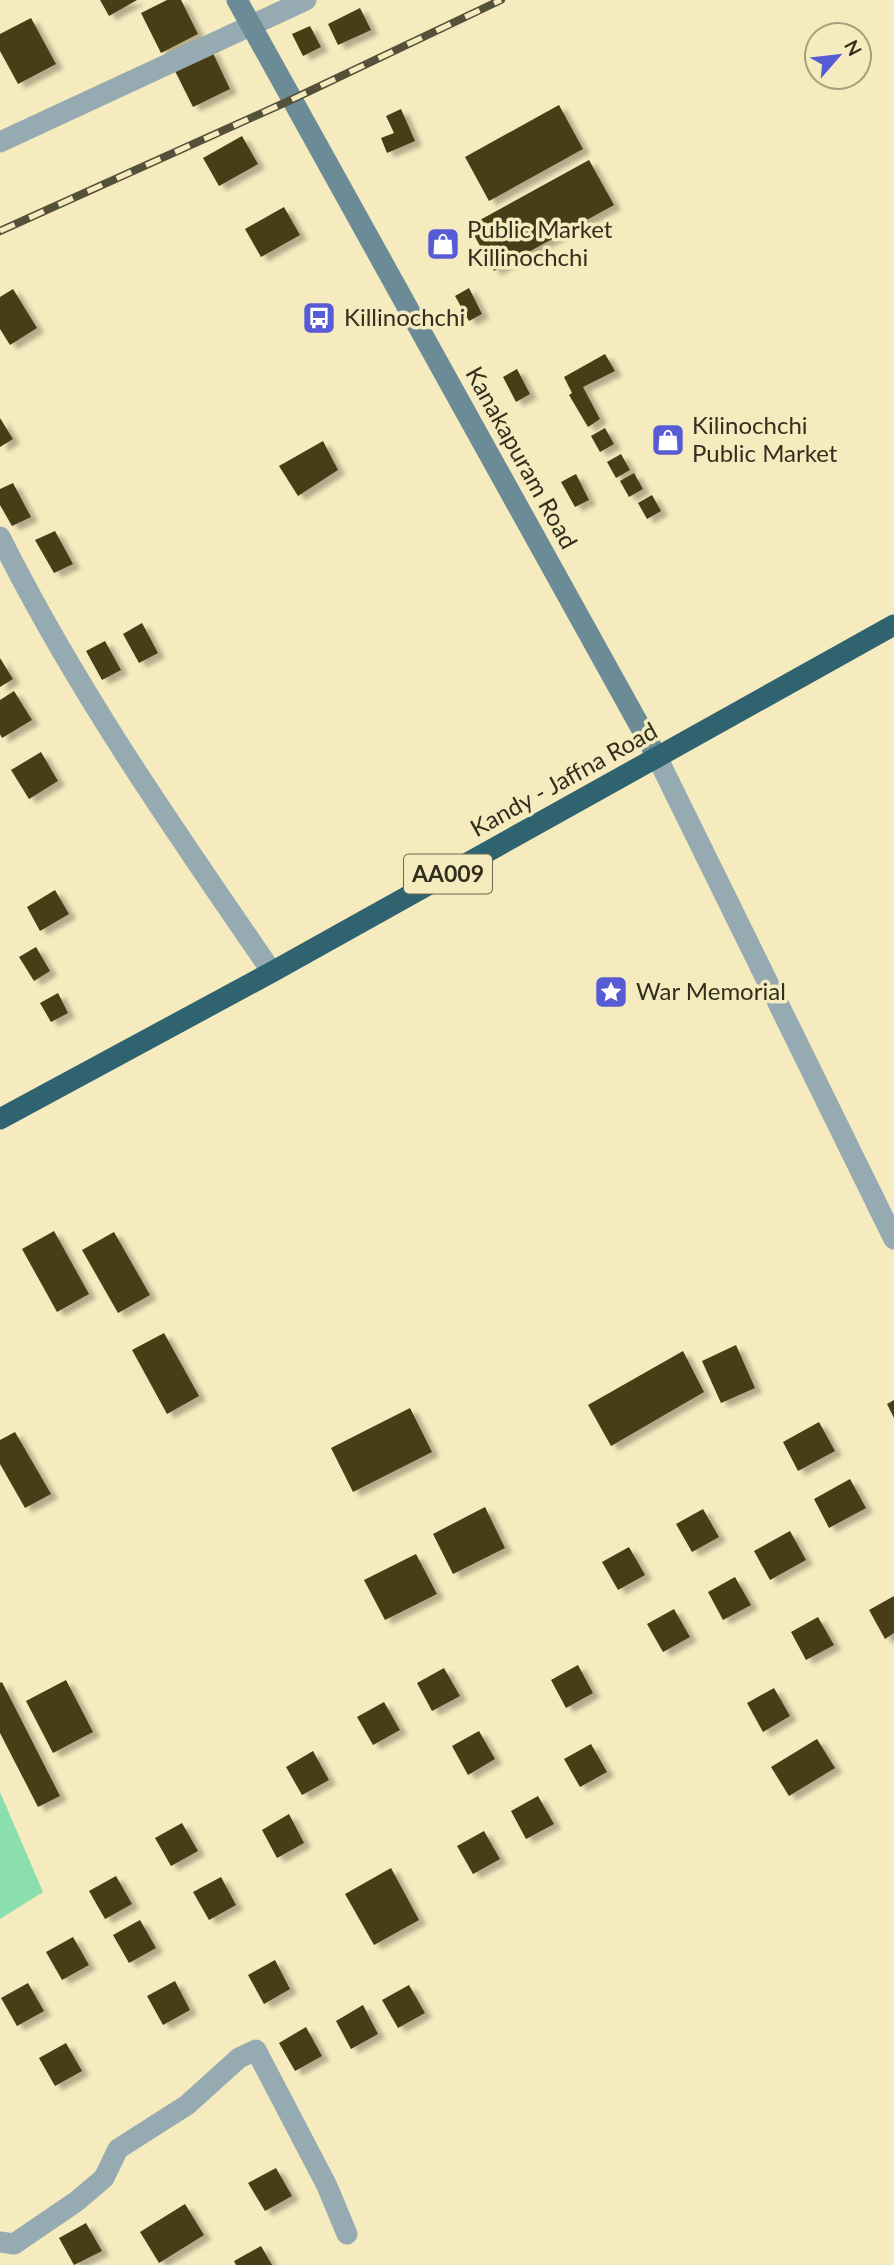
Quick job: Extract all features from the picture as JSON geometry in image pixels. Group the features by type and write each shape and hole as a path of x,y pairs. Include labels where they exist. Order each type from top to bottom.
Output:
{"highway":[{"name":"Kandy - Jaffna Road","path":"0,1119 272,972 894,625"}],"street":[{"name":"Kanakapuram Road","path":"237,0 657,757"},
{"path":"0,142 306,0"},
{"path":"0,537 31,599 125,757 272,972"},
{"path":"657,757 894,1239"},
{"path":"0,2242 14,2244 77,2201 104,2178 118,2149 187,2105 239,2058 256,2050 327,2186 347,2234"}],"green space":[{"path":"0,1792 43,1892 0,1919"}],"building":[{"path":"100,0 137,0 109,16"},
{"path":"167,0 181,0 198,34 161,53 141,13"},
{"path":"360,8 371,30 338,45 328,24"},
{"path":"31,18 56,64 18,84 0,51 0,34"},
{"path":"310,26 321,47 303,56 292,34"},
{"path":"211,49 230,89 193,107 173,67"},
{"path":"559,105 583,149 489,201 465,157"},
{"path":"401,109 415,141 387,153 381,138 394,133 386,116"},
{"path":"242,136 258,164 219,186 203,158"},
{"path":"589,160 614,205 494,271 469,226"},
{"path":"284,207 300,235 261,257 245,229"},
{"path":"469,288 482,314 469,321 455,296"},
{"path":"13,289 37,328 10,345 0,329 0,297"},
{"path":"605,354 615,371 583,387 600,419 588,427 569,395 572,393 564,377"},
{"path":"517,369 530,394 516,402 503,377"},
{"path":"0,418 13,439 0,447"},
{"path":"605,428 614,444 600,452 591,436"},
{"path":"323,441 338,470 298,496 279,466"},
{"path":"621,454 630,470 616,478 607,462"},
{"path":"634,473 643,489 629,497 620,481"},
{"path":"576,474 589,500 575,507 561,482"},
{"path":"13,483 31,517 12,526 0,505 0,489"},
{"path":"652,495 661,511 647,519 638,503"},
{"path":"55,531 73,564 54,573 35,540"},
{"path":"142,623 158,653 139,663 123,634"},
{"path":"105,641 121,670 102,680 86,651"},
{"path":"0,658 13,679 0,687"},
{"path":"14,691 32,720 2,738 0,700"},
{"path":"41,752 58,781 29,799 11,770"},
{"path":"55,890 69,914 40,931 27,907"},
{"path":"36,947 50,971 34,981 19,957"},
{"path":"58,993 68,1013 51,1022 40,1003"},
{"path":"54,1231 89,1294 57,1312 22,1249"},
{"path":"114,1232 150,1295 118,1313 82,1250"},
{"path":"164,1333 199,1396 167,1414 132,1350"},
{"path":"736,1345 755,1388 721,1403 702,1361"},
{"path":"683,1351 704,1392 611,1446 588,1405"},
{"path":"894,1400 894,1418 887,1404"},
{"path":"410,1408 432,1452 353,1492 331,1448"},
{"path":"819,1422 835,1451 798,1471 783,1442"},
{"path":"15,1432 51,1494 25,1508 0,1464 0,1440"},
{"path":"850,1479 866,1508 829,1528 814,1499"},
{"path":"485,1507 505,1548 453,1574 433,1534"},
{"path":"703,1509 719,1537 692,1552 676,1524"},
{"path":"790,1531 806,1560 770,1580 754,1551"},
{"path":"629,1547 645,1575 618,1590 602,1562"},
{"path":"416,1554 437,1594 385,1620 364,1580"},
{"path":"735,1577 751,1605 723,1620 708,1592"},
{"path":"894,1596 894,1633 885,1639 869,1610"},
{"path":"674,1609 690,1637 663,1652 647,1624"},
{"path":"818,1617 834,1645 806,1660 791,1632"},
{"path":"578,1665 593,1693 566,1708 551,1680"},
{"path":"444,1668 460,1696 432,1711 417,1683"},
{"path":"66,1680 93,1732 53,1753 26,1701"},
{"path":"2,1682 60,1796 38,1807 0,1733"},
{"path":"774,1688 790,1716 763,1732 747,1703"},
{"path":"384,1702 400,1730 373,1745 357,1717"},
{"path":"479,1731 495,1759 468,1775 452,1746"},
{"path":"817,1739 835,1768 789,1796 771,1767"},
{"path":"591,1744 607,1772 580,1787 564,1759"},
{"path":"313,1751 329,1780 302,1795 286,1767"},
{"path":"538,1796 554,1824 526,1839 511,1811"},
{"path":"289,1814 304,1843 277,1858 262,1830"},
{"path":"182,1823 198,1851 171,1866 155,1838"},
{"path":"484,1831 500,1859 473,1874 457,1846"},
{"path":"391,1868 419,1920 374,1945 345,1894"},
{"path":"116,1876 132,1904 105,1919 89,1891"},
{"path":"221,1877 236,1905 209,1920 193,1892"},
{"path":"140,1920 156,1948 129,1963 113,1935"},
{"path":"73,1937 89,1965 62,1980 46,1952"},
{"path":"275,1960 290,1989 264,2004 248,1975"},
{"path":"175,1981 190,2010 163,2025 147,1996"},
{"path":"28,1983 44,2011 17,2026 1,1998"},
{"path":"409,1985 425,2013 398,2028 382,2000"},
{"path":"363,2005 378,2034 351,2049 336,2021"},
{"path":"306,2027 322,2056 295,2071 279,2043"},
{"path":"66,2043 82,2071 55,2086 39,2058"},
{"path":"276,2168 292,2196 265,2211 248,2183"},
{"path":"185,2204 204,2235 159,2263 140,2232"},
{"path":"86,2223 102,2251 74,2265 59,2238"},
{"path":"261,2246 272,2265 236,2265 234,2261"}],"railway":[{"path":"0,231 293,99 501,0"}],"place":[{"name":"Public Market Killinochchi","path":"443,244"},
{"name":"Killinochchi","path":"319,318"},
{"name":"Kilinochchi Public Market","path":"668,440"},
{"name":"War Memorial","path":"611,992"}]}
